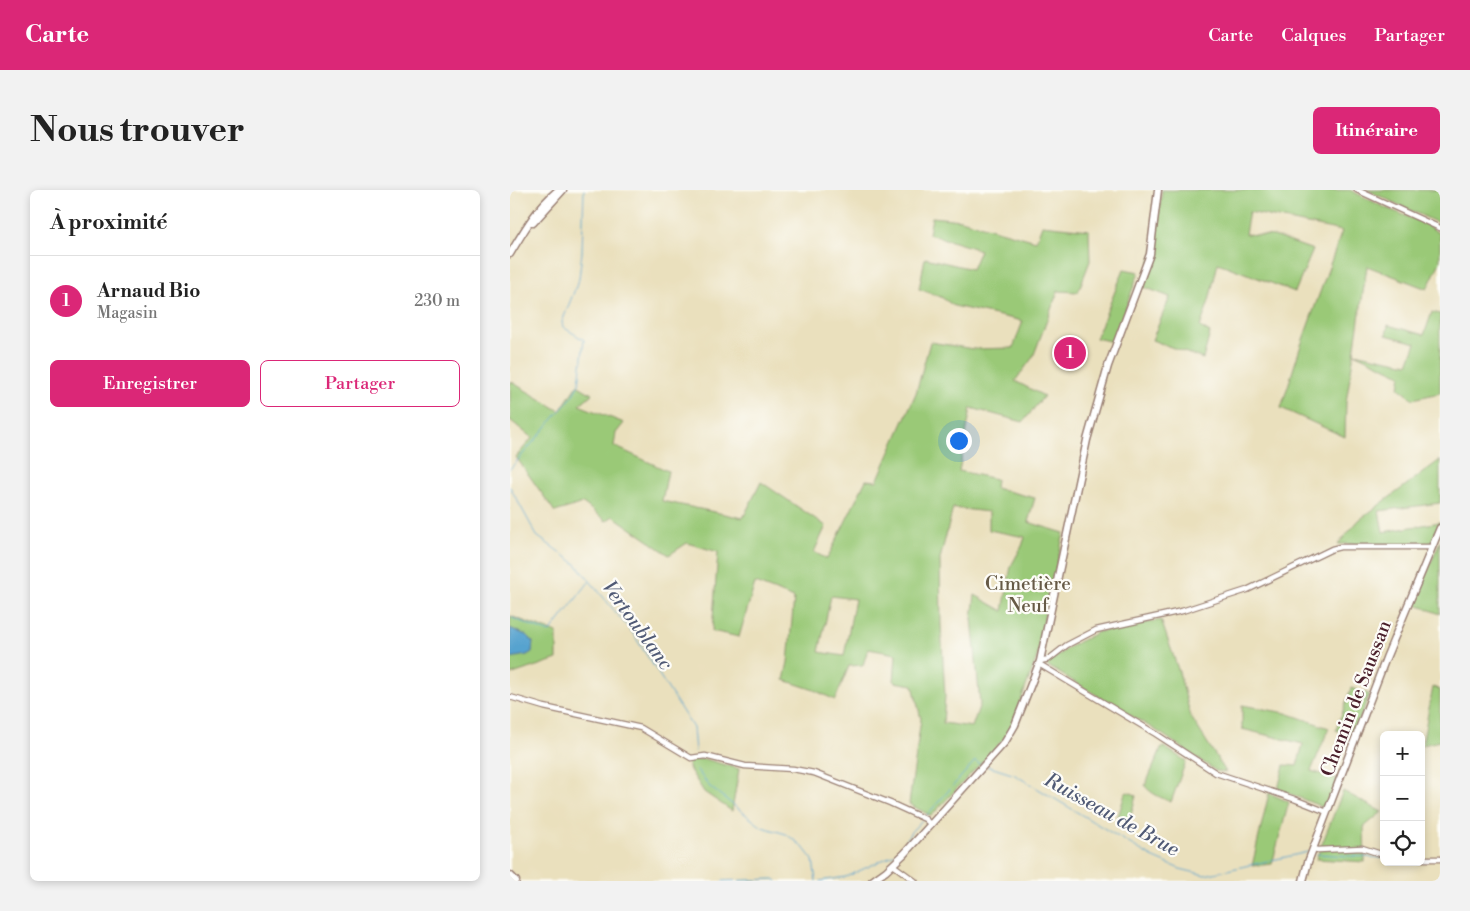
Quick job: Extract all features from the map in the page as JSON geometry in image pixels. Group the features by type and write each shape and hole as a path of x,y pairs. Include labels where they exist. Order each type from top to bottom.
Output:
{"street":[{"path":"510,254 536,212 558,190"},
{"path":"523,233 564,190"},
{"path":"872,881 904,854 1010,736 1040,662 1087,440 1108,366 1150,254 1158,190"},
{"path":"1357,190 1440,228"},
{"name":"Chemin de Saussan","path":"1303,881 1327,812 1383,666 1440,528"},
{"path":"1040,662 1049,659 1067,645 1096,630 1182,611 1247,590 1332,548 1432,547"},
{"path":"1040,662 1216,773 1294,798 1327,812"},
{"path":"510,697 562,711 640,728 691,758 705,756 745,766 809,772 890,803 925,819 930,824"},
{"path":"1314,849 1362,848 1380,854"},
{"path":"1425,859 1440,858"},
{"path":"893,865 915,881"},
{"path":"510,875 516,881"}],"green space":[{"path":"1162,190 1350,190 1386,208 1424,223 1440,234 1440,262 1427,289 1367,266 1346,402 1345,437 1281,408 1301,345 1342,231 1249,212 1245,234 1274,236 1313,250 1295,292 1218,263 1209,301 1200,327 1210,333 1203,359 1152,340 1170,297 1141,286 1155,247"},
{"path":"1367,190 1440,190 1440,224"},
{"name":"Cimetière Neuf","path":"932,217 961,220 1036,241 1042,225 1089,230 1090,261 1078,292 1058,291 1033,357 1015,381 1044,396 1023,422 971,408 959,471 996,479 995,488 1035,498 1028,522 1064,533 1038,654 1010,730 1003,740 931,816 909,804 921,719 913,685 894,682 896,654 868,649 863,665 849,666 835,700 814,690 784,680 788,662 794,598 755,583 739,637 712,631 718,552 687,543 669,555 613,516 606,521 583,503 555,512 516,457 532,438 510,420 510,381 560,411 577,385 592,394 579,405 624,423 616,433 614,446 668,471 662,501 743,518 761,482 826,526 814,552 827,559 866,480 877,481 916,393 930,342 973,349 1013,348 1023,321 954,306 941,297 919,289 925,258 972,269 980,250 929,234","holes":["953,508 989,512 989,530 1025,537 1011,566 1003,611 975,595 972,618 980,704 972,727 943,723 945,696 940,559","831,596 855,599 844,656 819,652"]},
{"path":"1124,269 1139,272 1113,342 1096,338"},
{"path":"1432,312 1440,314 1440,393 1413,399 1399,388 1401,375 1354,353 1408,364 1416,343 1386,335 1388,325 1424,335"},
{"path":"1440,460 1440,503 1379,511 1383,532 1440,522 1430,545 1338,544 1359,520"},
{"path":"1440,541 1440,614 1414,604"},
{"path":"510,616 557,633 557,659 510,675"},
{"path":"1161,620 1179,672 1191,717 1226,772 1216,771 1162,734 1046,665 1069,647 1098,632"},
{"path":"1433,687 1440,690 1440,741 1425,744 1425,731"},
{"path":"1351,688 1369,694 1354,736 1336,730"},
{"path":"1242,705 1286,713 1329,728 1311,771 1338,779 1327,809 1278,789 1284,765 1297,766 1303,744 1242,729"},
{"path":"1164,747 1186,761 1171,802 1153,794 1145,786 1161,749"},
{"path":"705,759 739,769 732,811 704,792 690,770 687,760"},
{"path":"1343,791 1380,811 1380,814 1364,827 1365,862 1316,859"},
{"path":"1127,792 1136,796 1128,826 1125,828 1118,826 1116,823"},
{"path":"1269,793 1289,802 1272,864 1252,866"}],"water":[{"path":"510,628 526,635 533,642 532,652 527,655 510,658"}],"waterway":[{"path":"510,469 571,398 579,384 584,340 563,327 562,322 579,279 584,190"},
{"name":"Vertoublanc","path":"510,487 537,536 576,564 632,632 693,728 695,751"},
{"name":"Vertoublanc","path":"510,617 547,632 551,631 589,582"},
{"name":"Ruisseau de Brue","path":"926,816 975,761 980,764"},
{"name":"Ruisseau de Brue","path":"987,766 1015,775 1152,857 1180,869 1205,875 1308,852"},
{"name":"Vertoublanc","path":"697,770 710,787 762,827 786,834 802,846 813,860 816,881"},
{"name":"Ruisseau de Brue","path":"820,881 846,877 902,851 910,833 922,820"},
{"name":"Ruisseau de Brue","path":"1317,854 1380,858"},
{"name":"Ruisseau de Brue","path":"722,881 774,879 777,881"}],"place":[{"name":"Arnaud Bio","path":"1070,353"}]}
